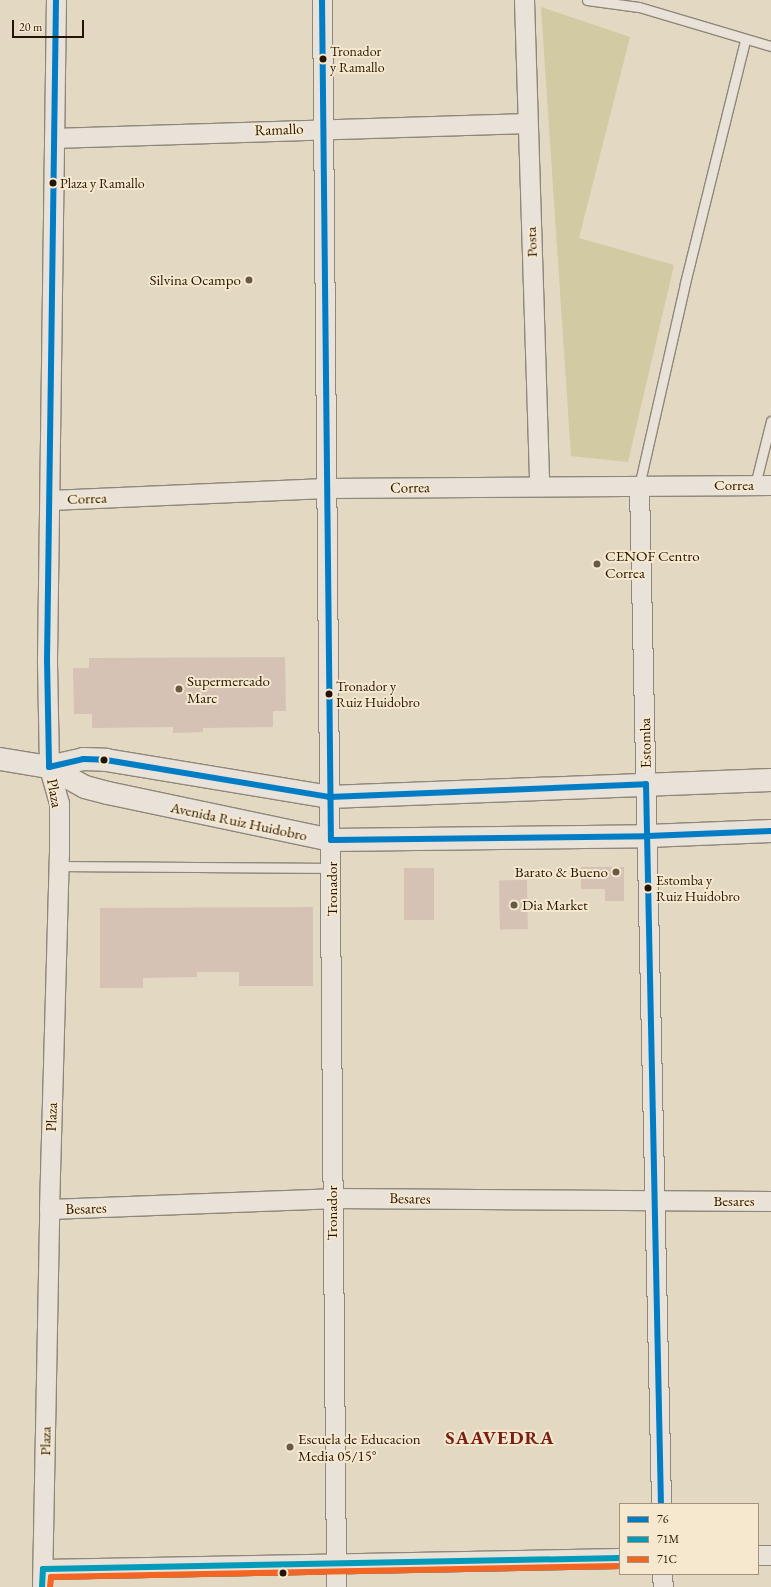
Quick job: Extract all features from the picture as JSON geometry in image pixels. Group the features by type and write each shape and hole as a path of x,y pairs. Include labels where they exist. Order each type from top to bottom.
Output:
{"main road":[{"name":"Avenida Ruiz Huidobro","path":"0,759 49,767 85,787 108,793 331,840 648,836 771,831"},
{"name":"Avenida Ruiz Huidobro","path":"49,767 83,759 106,760 329,797 771,780"}],"street":[{"name":"Plaza","path":"42,1578 49,1209 59,866 59,803 49,767 47,659 56,0"},
{"name":"Tronador","path":"322,0 329,797 332,868 332,1198 336,1587"},
{"name":"Posta","path":"524,0 539,485"},
{"name":"Ramallo","path":"54,138 322,128 527,123"},
{"name":"Correa","path":"50,500 326,488 539,485 763,485"},
{"name":"Estomba","path":"638,486 648,836 661,1503"},
{"name":"Besares","path":"49,1209 332,1198 771,1201"},
{"path":"759,1555 771,1555"},
{"path":"42,1578 336,1564 619,1558"},
{"path":"662,1575 663,1587"}],"lane":[{"path":"588,0 640,7 745,40 771,46"},
{"path":"638,486 685,283 745,40"},
{"path":"763,485 771,421"},
{"path":"59,866 332,868"}],"shaded area":[{"path":"541,7 630,37 579,238 674,265 628,462 571,456"}],"building":[{"name":"Supermercado Marc","path":"285,657 286,711 273,711 273,727 203,728 203,732 173,733 173,727 92,728 92,714 74,714 73,668 89,668 89,658"},
{"path":"581,867 624,867 624,901 605,901 605,889 581,889"},
{"path":"404,868 434,868 434,920 404,920"},
{"name":"Dia Market","path":"499,880 527,880 528,929 500,929"},
{"path":"313,907 313,986 239,986 239,972 197,972 197,977 143,978 143,988 100,988 100,908"}],"transit line":[{"name":"76","path":"56,0 47,659 49,767 83,759 106,760 329,797 646,784 661,1503"},
{"name":"76","path":"322,0 331,840 648,836 771,831"},
{"name":"71M","path":"42,1587 43,1569 619,1558"},
{"name":"71C","path":"50,1587 51,1577 619,1566"}],"place":[{"name":"Tronador y Ramallo","path":"323,59"},
{"name":"Plaza y Ramallo","path":"53,183"},
{"name":"Silvina Ocampo","path":"249,280"},
{"name":"CENOF Centro Correa","path":"597,564"},
{"name":"Supermercado Marc","path":"179,689"},
{"name":"Tronador y Ruiz Huidobro","path":"329,694"},
{"name":"Barato & Bueno","path":"616,872"},
{"name":"Estomba y Ruiz Huidobro","path":"648,888"},
{"name":"Dia Market","path":"514,905"},
{"name":"Escuela de Educacion Media 05/15°","path":"290,1447"}],"district":[{"name":"SAAVEDRA","path":"500,1438"}]}
